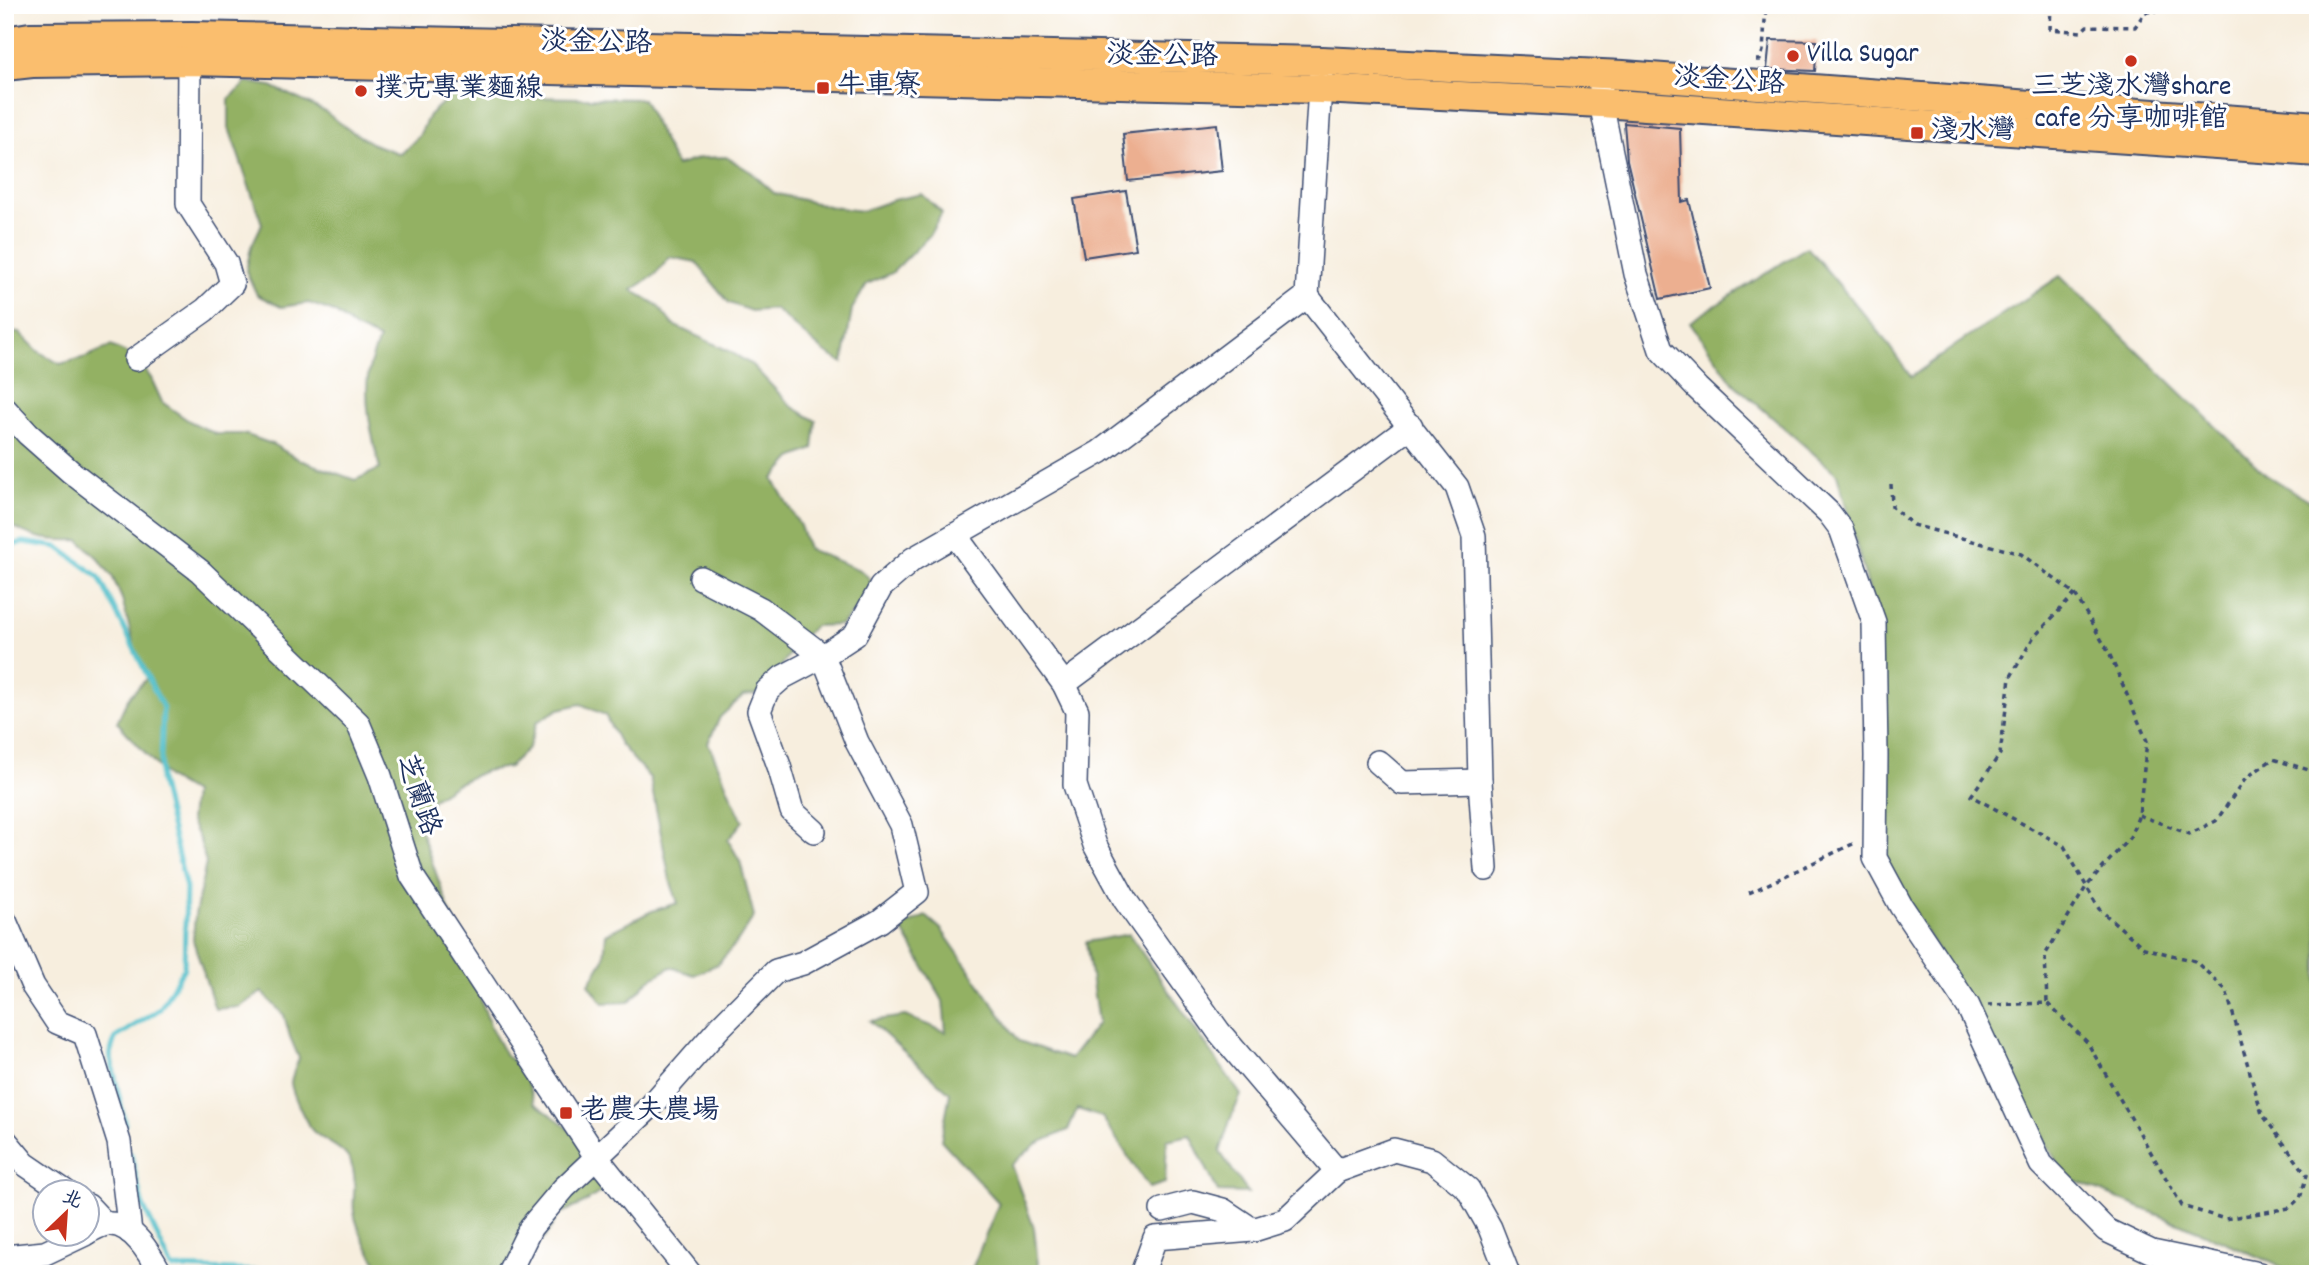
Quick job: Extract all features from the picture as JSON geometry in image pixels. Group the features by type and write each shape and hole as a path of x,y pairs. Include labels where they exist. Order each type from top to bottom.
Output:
{"main road":[{"name":"淡金公路","path":"5,41 30,37 192,36 1321,75 1601,103 2318,152"},
{"name":"淡金公路","path":"5,66 32,63 189,61 1321,75 1601,74 2318,126"}],"street":[{"path":"136,359 205,310 232,284 226,263 188,204 189,61"},
{"path":"1601,74 1601,103 1636,274 1661,350 1697,388 1829,513 1841,529 1874,622 1875,858 1902,906 1968,1006 2041,1164 2106,1230 2152,1252 2259,1274"},
{"path":"1321,75 1307,296 1457,487 1474,536 1480,781 1486,869"},
{"path":"814,831 792,811 759,711 767,691 782,677 823,656 855,635 881,587 913,559 1100,452 1307,296"},
{"name":"芝蘭路","path":"5,409 28,434 71,472 200,571 358,723 380,776 412,876 597,1158 690,1274"},
{"path":"1064,684 1410,426"},
{"path":"955,535 1064,684 1077,711 1075,785 1095,845 1125,900 1219,1032 1337,1171"},
{"path":"508,1274 531,1227 564,1188 649,1107 721,1026 776,971 803,963 880,921 917,892 901,825 857,742 823,656 761,609 701,578"},
{"path":"1378,762 1402,783 1480,781"},
{"path":"5,921 33,986 57,1022 85,1034 119,1142 130,1232"},
{"path":"5,1140 25,1164 46,1178"},
{"path":"1142,1274 1155,1238 1253,1230 1285,1220 1337,1171 1394,1150 1433,1160 1468,1189 1490,1228 1508,1274"},
{"path":"1162,1210 1193,1202 1223,1210 1253,1230"},
{"path":"102,1228 117,1224 130,1232 147,1248 161,1274"},
{"path":"5,1256 45,1253 55,1248"}],"path":[{"path":"1748,60 1759,60 1763,51 1766,5"},
{"path":"2051,5 2050,29 2081,32 2087,26 2135,27 2145,12 2167,10 2169,5"},
{"path":"1891,484 1892,507 1913,525 2021,554 2075,594 2109,653 2147,741 2139,815 2130,837 2087,887 2045,956 2047,1003 2087,1042 2182,1206 2225,1219 2289,1208 2300,1198 2307,1175 2262,1114 2226,990 2195,961 2144,948 2099,909 2087,887 2064,846 1971,796 2000,754 2010,678 2033,638 2075,594"},
{"path":"2139,815 2189,834 2216,821 2246,778 2273,759 2315,772"},
{"path":"1749,893 1875,833"},
{"path":"1968,1006 2047,1003"}],"green space":[{"path":"247,82 271,86 324,111 373,144 401,154 419,136 429,115 450,96 643,99 676,166 700,158 726,157 751,172 774,193 862,211 893,200 922,194 942,213 929,236 892,273 867,284 852,309 843,363 823,351 775,309 751,311 729,303 696,262 670,257 655,275 632,290 657,305 673,325 729,351 752,365 791,406 816,421 813,449 792,458 773,479 800,526 808,549 860,570 885,592 860,605 841,625 814,626 788,656 770,692 743,696 720,717 708,743 743,821 728,840 740,861 754,916 738,941 718,964 694,975 671,967 649,980 629,1002 603,1003 589,984 604,959 606,934 652,911 678,903 670,880 650,778 620,744 605,715 581,704 559,709 537,722 529,747 509,767 485,771 456,784 433,799 420,828 491,1028 505,1054 525,1073 534,1103 561,1122 604,1161 603,1190 584,1203 559,1214 545,1237 503,1274 386,1274 376,1261 356,1220 351,1163 344,1153 311,1129 294,1094 291,1080 299,1058 284,1015 262,992 239,1007 215,1009 193,940 195,915 206,863 190,820 193,793 168,778 117,722 128,698 147,678 137,657 122,599 113,578 99,559 79,540 40,538 5,522 5,332 20,333 38,351 60,364 111,346 135,357 151,378 162,402 189,421 216,434 244,434 272,444 300,460 355,480 380,469 369,417 367,391 370,365 379,339 355,328 334,312 309,303 281,307 257,295 246,271 251,247 262,224 229,128 229,99"},
{"path":"1807,247 1880,333 1911,377 2060,276 2266,475 2318,506 2318,1274 2297,1274 2065,1177 1993,1045 1888,868 1869,759 1872,601 1837,474 1734,384 1690,322"},
{"path":"926,916 941,929 1019,1041 1070,1059 1098,1023 1086,942 1129,934 1241,1095 1220,1152 1248,1193 1218,1192 1190,1135 1167,1140 1165,1183 1149,1188 1102,1117 1077,1109 1068,1130 1036,1144 1011,1165 1034,1228 1039,1274 959,1274 972,1269 999,1203 941,1140 950,1093 870,1021 905,1016 946,1032 943,1001 901,927"}],"building":[{"path":"1770,40 1817,41 1815,71 1767,69"},
{"path":"1624,123 1680,128 1682,202 1689,200 1710,288 1660,299 1627,160"},
{"path":"1217,124 1222,171 1128,181 1123,134"},
{"path":"1126,191 1136,249 1084,257 1074,199"}],"waterway":[{"path":"5,547 24,542 58,547 99,577 163,708 160,780 186,888 184,968 160,1009 115,1038 110,1054 125,1124"},
{"path":"131,1154 142,1203 172,1268 267,1271"}],"place":[{"name":"Villa Sugar","path":"1793,56"},
{"name":"三芝淺水灣share cafe 分享咖啡館","path":"2131,61"},
{"name":"牛車寮","path":"823,88"},
{"name":"撲克專業麵線","path":"361,91"},
{"name":"淺水灣","path":"1917,133"},
{"name":"老農夫農場","path":"566,1113"}]}
